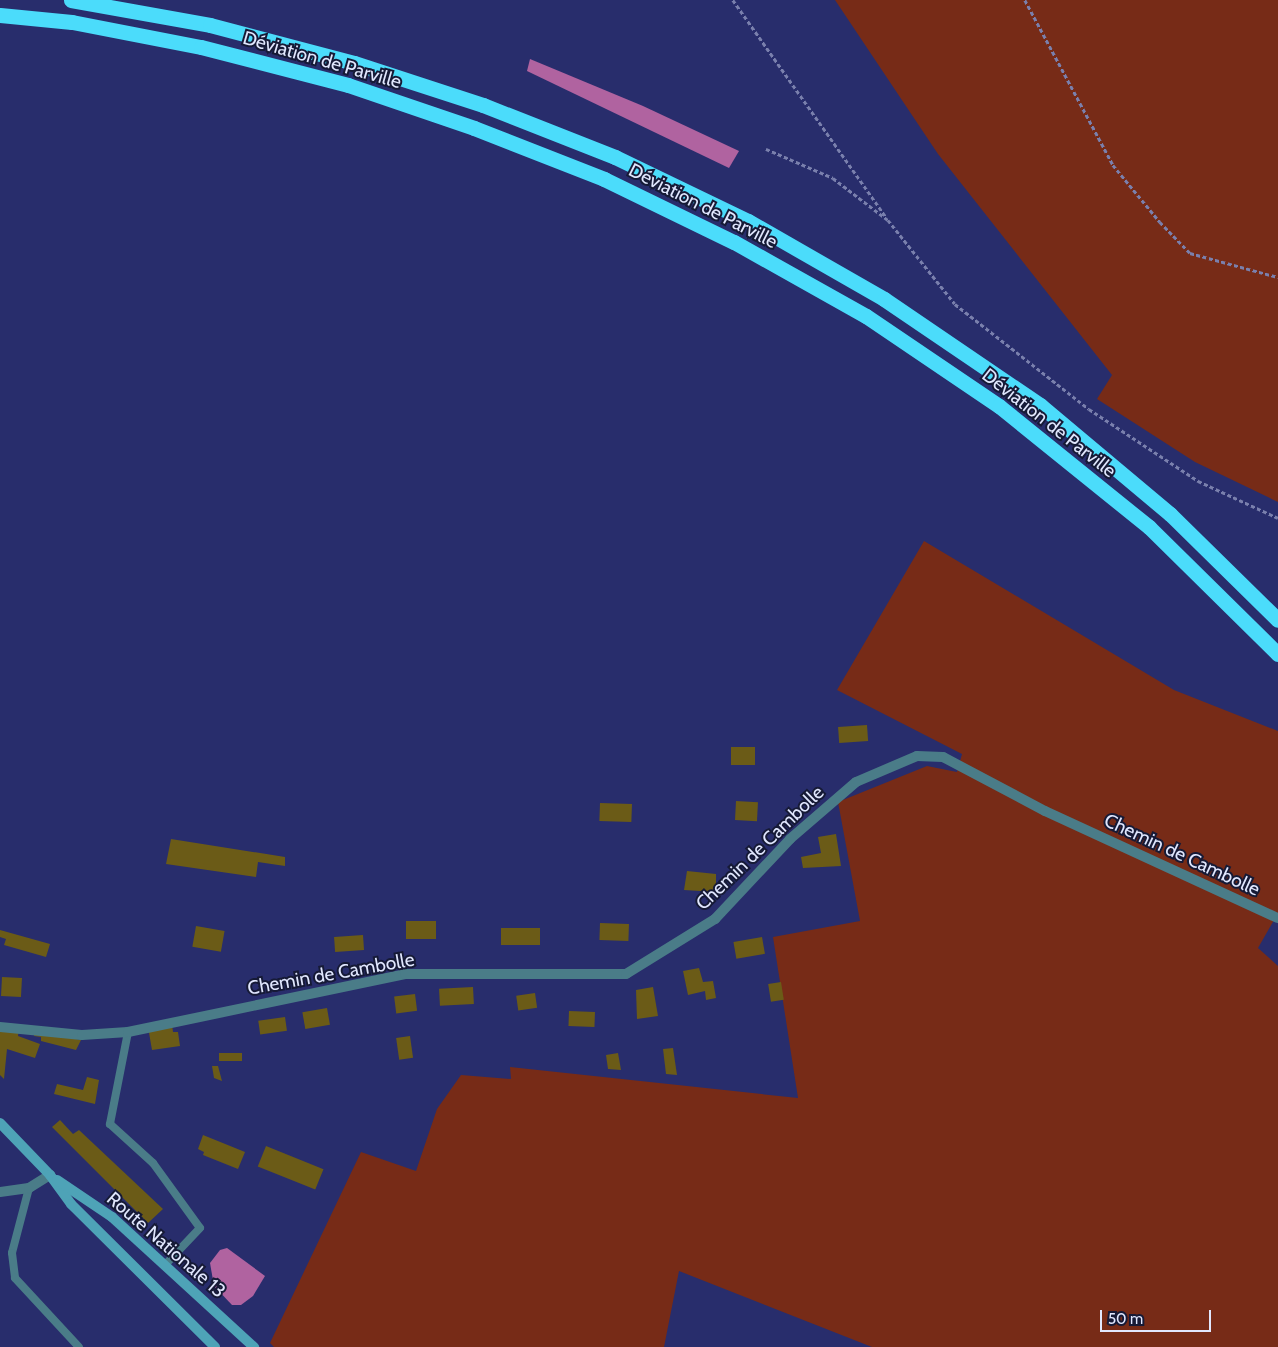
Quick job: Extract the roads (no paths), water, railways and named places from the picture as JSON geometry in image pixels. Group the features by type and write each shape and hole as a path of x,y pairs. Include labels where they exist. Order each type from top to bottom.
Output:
{"highway":[{"name":"Déviation de Parville","path":"71,0 210,25 354,63 483,105 615,157 748,221 884,299 1040,405 1170,514 1278,620"},
{"name":"Déviation de Parville","path":"0,14 72,22 201,47 348,85 474,128 604,179 734,242 866,316 999,406 1149,528 1278,654"}],"main road":[{"name":"Route Nationale 13","path":"0,1123 50,1175 71,1204 215,1347"},
{"name":"Route Nationale 13","path":"50,1175 112,1217 166,1264 254,1347"}],"street":[{"name":"Chemin de Cambolle","path":"0,1027 82,1035 128,1032 405,974 626,974 715,919 790,839 856,782 917,756 943,758 1045,812 1278,918"},
{"path":"0,1192 29,1188 50,1175"}],"lane":[{"path":"128,1032 110,1124 153,1163 200,1228 166,1264"},
{"path":"29,1188 12,1253 15,1278 79,1347"}]}
